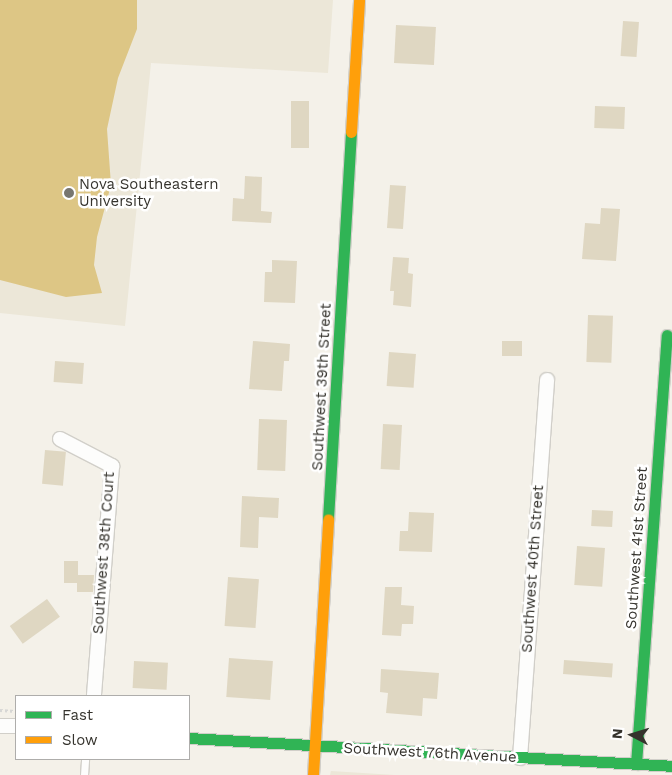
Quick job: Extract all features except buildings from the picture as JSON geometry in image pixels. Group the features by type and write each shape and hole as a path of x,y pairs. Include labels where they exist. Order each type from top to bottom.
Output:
{"street":[{"name":"Southwest 39th Street","path":"313,775 359,0"},
{"name":"Southwest 41st Street","path":"636,764 667,335"},
{"name":"Southwest 40th Street","path":"520,758 546,380"},
{"name":"Southwest 38th Court","path":"60,439 112,466 94,695"},
{"path":"0,726 15,726"},
{"name":"Southwest 76th Avenue","path":"190,738 316,747 672,766"}],"lane":[{"path":"84,775 85,760"}],"path":[{"path":"0,710 15,711"}],"shaded area":[{"name":"Nova Southeastern University","path":"0,0 333,0 328,73 151,63 125,326 0,313"},
{"path":"0,0 137,0 137,29 118,78 107,129 111,185 97,237 94,265 102,293 66,297 0,280"},
{"path":"331,771 395,775 330,775"}],"traffic: fast":[{"path":"328,519 351,132"},
{"path":"636,764 667,335"},
{"path":"190,738 672,766"}],"traffic: slow":[{"path":"351,132 359,0"},
{"path":"313,775 328,519"}],"place":[{"name":"Nova Southeastern University","path":"69,193"}]}
